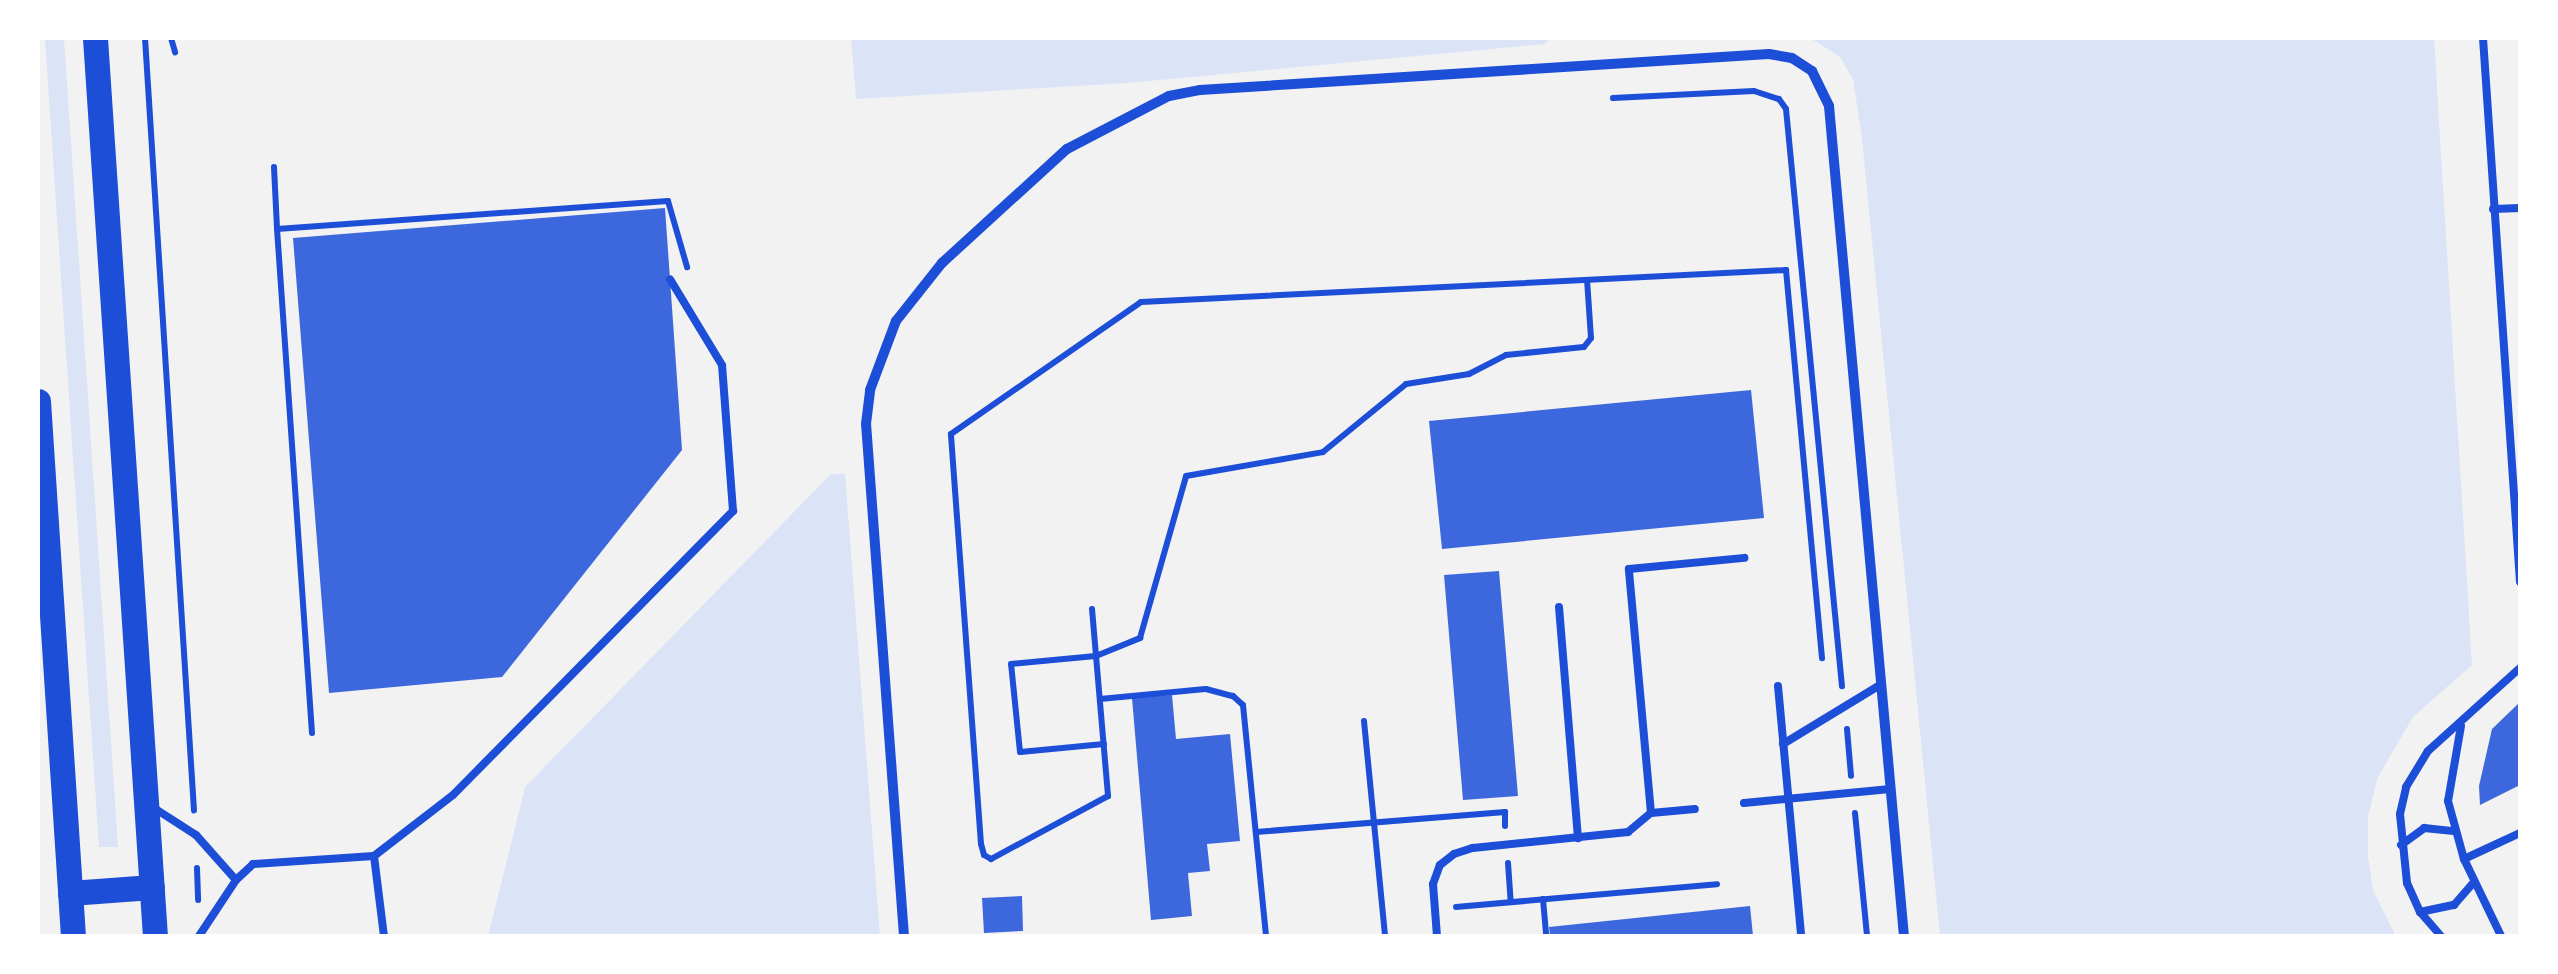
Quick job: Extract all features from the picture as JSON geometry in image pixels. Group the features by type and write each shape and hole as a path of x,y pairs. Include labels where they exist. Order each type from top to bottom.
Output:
{"main road":[{"path":"95,38 155,936"},
{"path":"38,400 73,936"},
{"path":"70,893 152,887"}],"street":[{"path":"904,936 867,463 870,390 896,321 942,263 1067,149 1169,96 1200,90 1769,54 1792,58 1812,71 1828,106 1904,936"}],"lane":[{"path":"2483,38 2520,582"},
{"path":"2493,210 2520,208"},
{"path":"200,936 236,880 253,864 374,856 453,794 733,511 722,365 705,330 670,279"},
{"path":"1651,813 1630,569 1744,558"},
{"path":"1559,607 1578,838"},
{"path":"2441,936 2420,912 2407,882 2400,845 2406,786 2428,751 2461,726 2487,695 2520,668"},
{"path":"1783,744 1880,685"},
{"path":"1778,686 1800,936"},
{"path":"2461,726 2448,801 2464,859 2501,936"},
{"path":"1744,803 1890,788"},
{"path":"147,804 196,835 236,880"},
{"path":"1437,936 1433,884 1440,866 1454,854 1474,848 1628,832 1651,813 1695,808"},
{"path":"2400,845 2424,828 2454,831"},
{"path":"2464,859 2520,834"},
{"path":"374,856 384,936"},
{"path":"2420,912 2454,906 2474,882"}],"path":[{"path":"145,38 198,903"},
{"path":"171,38 174,52"},
{"path":"1612,98 1754,91 1779,99 1786,109 1866,936"},
{"path":"274,166 312,733"},
{"path":"277,229 668,201 689,275"},
{"path":"1092,610 1108,796 998,856 984,855 951,434 1142,302 1786,270 1822,658"},
{"path":"1104,744 1020,752 1011,664 1096,656 1140,638 1186,476 1323,452 1406,384 1470,374 1506,355 1584,347 1591,338 1588,280"},
{"path":"1100,699 1206,689 1233,696 1243,705 1266,936"},
{"path":"1364,722 1385,936"},
{"path":"1256,832 1505,812"},
{"path":"1435,909 1717,884"},
{"path":"1543,899 1546,936"}],"shaded area":[{"path":"45,38 64,38 118,847 99,847"},
{"path":"851,38 1551,38 1545,44 1127,83 856,99"},
{"path":"1810,38 2434,38 2472,665 2413,717 2378,777 2368,817 2368,856 2373,890 2396,936 1940,936 1862,139 1853,79 1840,57"},
{"path":"831,474 845,474 880,936 488,936 525,787"}],"building":[{"path":"665,208 682,450 502,677 329,693 293,238"},
{"path":"1751,390 1764,518 1442,549 1429,421"},
{"path":"1499,571 1518,796 1463,800 1444,575"},
{"path":"1172,695 1176,739 1230,734 1240,841 1207,844 1210,871 1188,873 1192,916 1151,920 1132,698"},
{"path":"2520,702 2520,785 2480,805 2479,786 2492,729"},
{"path":"1022,896 1023,931 984,933 982,898"},
{"path":"1750,906 1753,936 1550,936 1549,927"}]}
